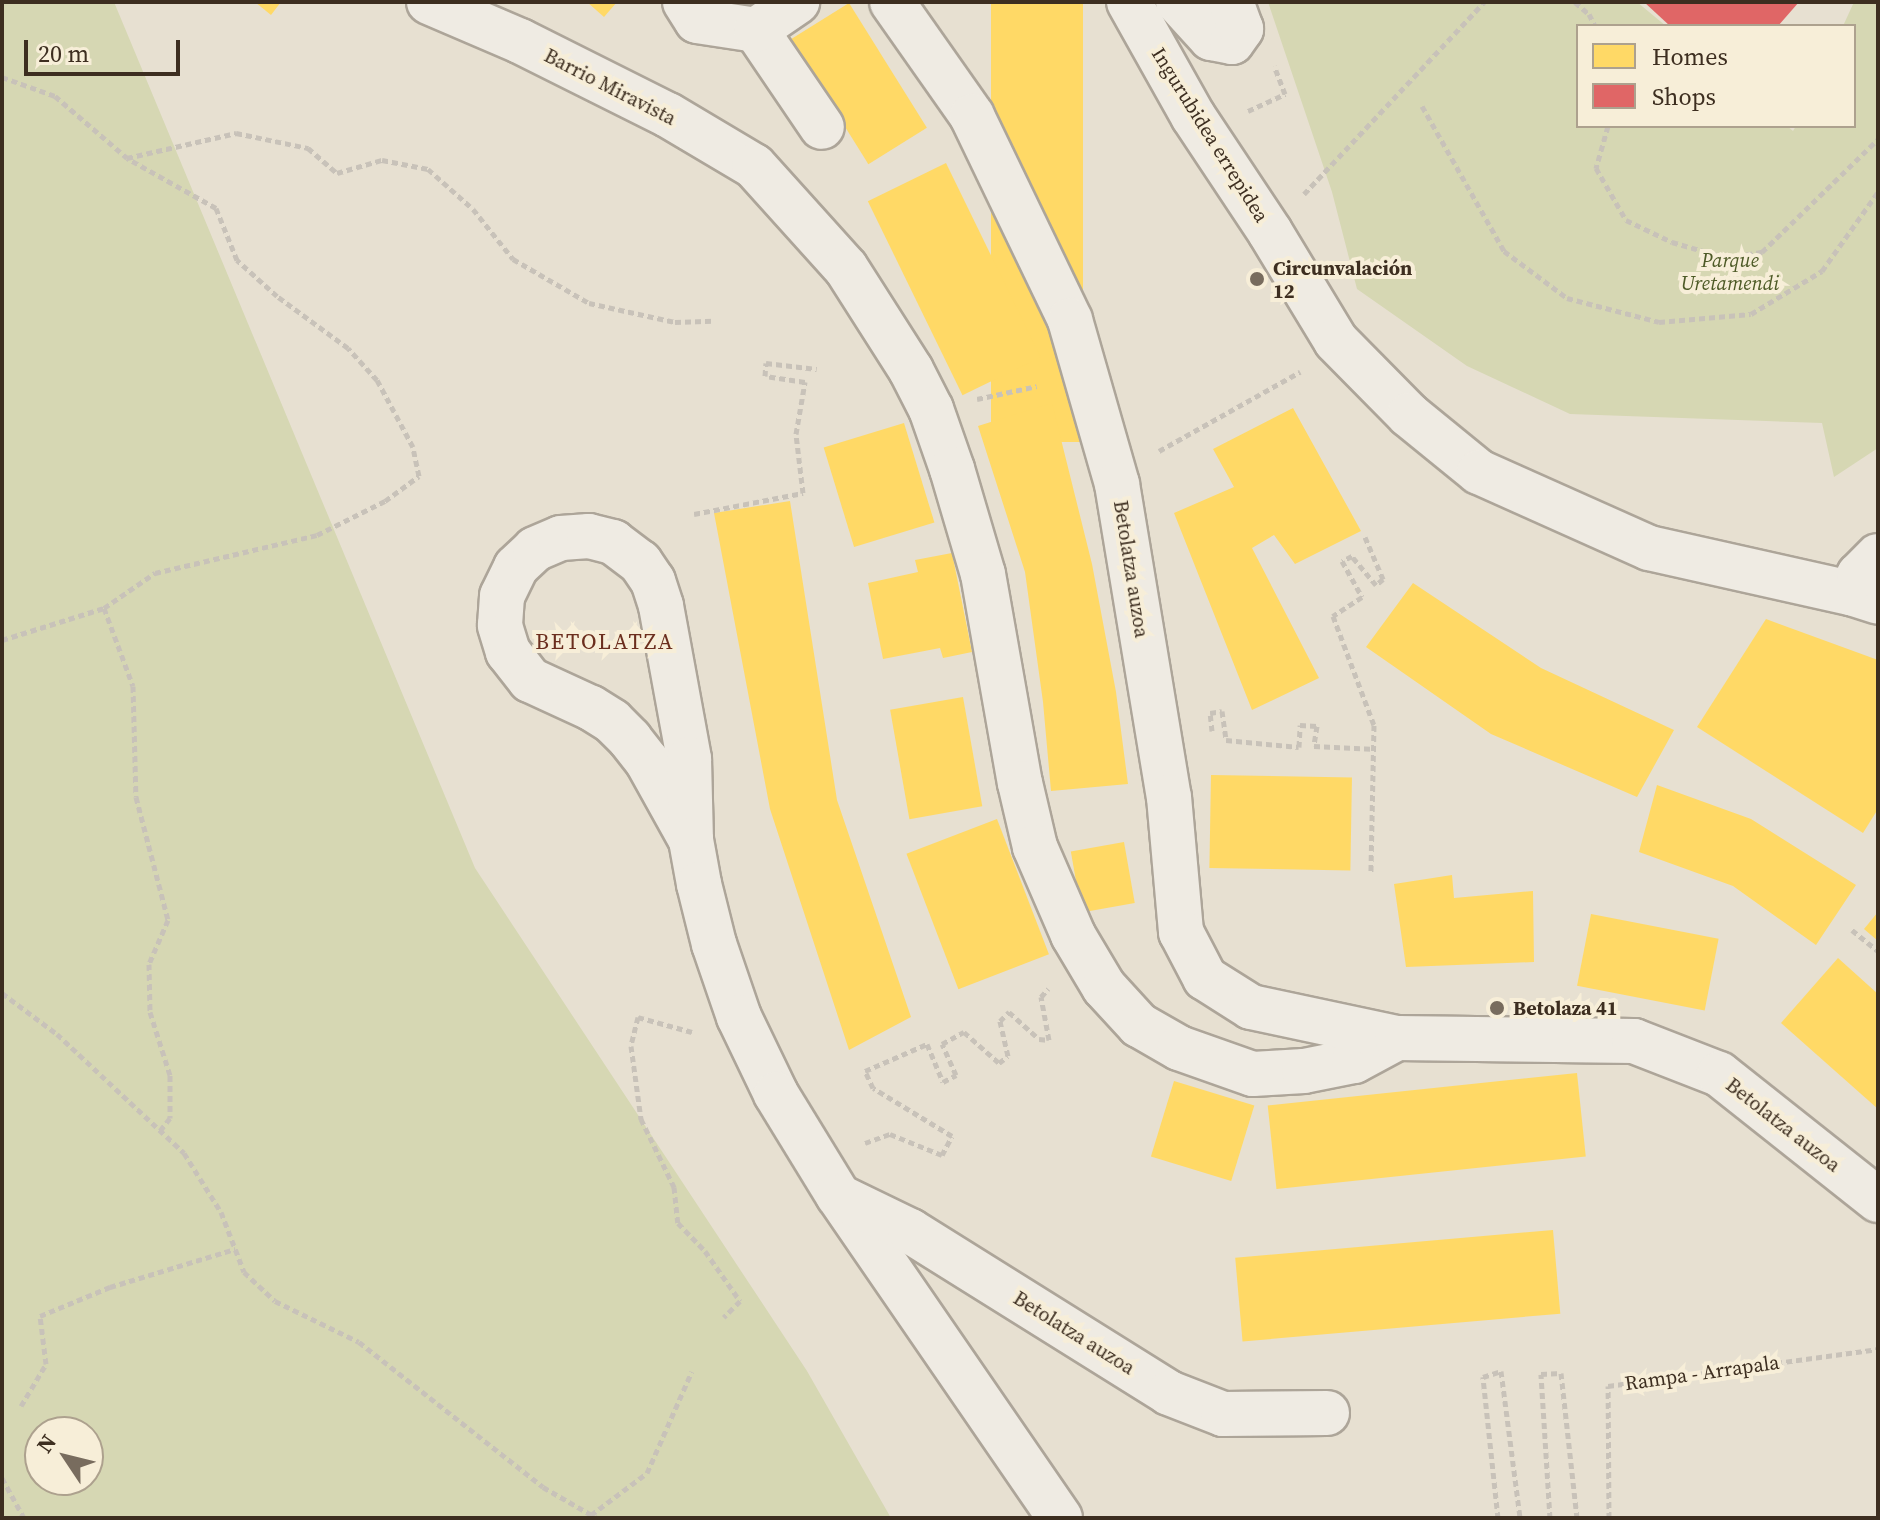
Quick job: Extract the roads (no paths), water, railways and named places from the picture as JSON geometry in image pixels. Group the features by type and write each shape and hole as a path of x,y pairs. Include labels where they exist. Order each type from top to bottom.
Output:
{"street":[{"name":"Barrio Miravista","path":"429,2 520,41 668,115 754,166 777,192"},
{"path":"685,2 697,21 756,30 797,2"},
{"name":"Betolatza auzoa","path":"892,2 972,116 1070,320 1117,484 1169,797 1181,932 1205,978 1251,1007 1397,1038 1634,1041 1719,1074 1878,1200"},
{"name":"Ingurubidea errepidea","path":"1129,2 1193,116 1343,348 1409,415 1479,472 1649,548 1864,597"},
{"path":"1178,2 1211,38 1232,42 1241,29 1231,2"},
{"path":"756,30 822,127"},
{"name":"Betolatza auzoa","path":"777,192 846,268 911,370 931,409 983,574 1020,783 1035,847 1073,935 1104,987 1139,1025 1166,1041 1214,1063 1253,1074 1304,1071 1354,1061 1397,1038"},
{"path":"691,840 647,761 630,739 591,708 530,680 508,652 500,625 502,596 516,567 535,549 561,538 589,536 613,542 640,562 653,581 661,606 689,759 691,840 714,944 739,1017 776,1094 838,1195 1060,1518"},
{"path":"1864,597 1859,575 1878,556"},
{"name":"Betolatza auzoa","path":"838,1195 910,1231 1169,1393 1223,1414 1327,1413"}],"place":[{"name":"Circunvalación 12","path":"1257,279"},
{"name":"Betolaza 41","path":"1497,1008"}],"district":[{"name":"BETOLATZA","path":"605,642"}],"park label":[{"name":"Parque Uretamendi","path":"1730,272"}]}
